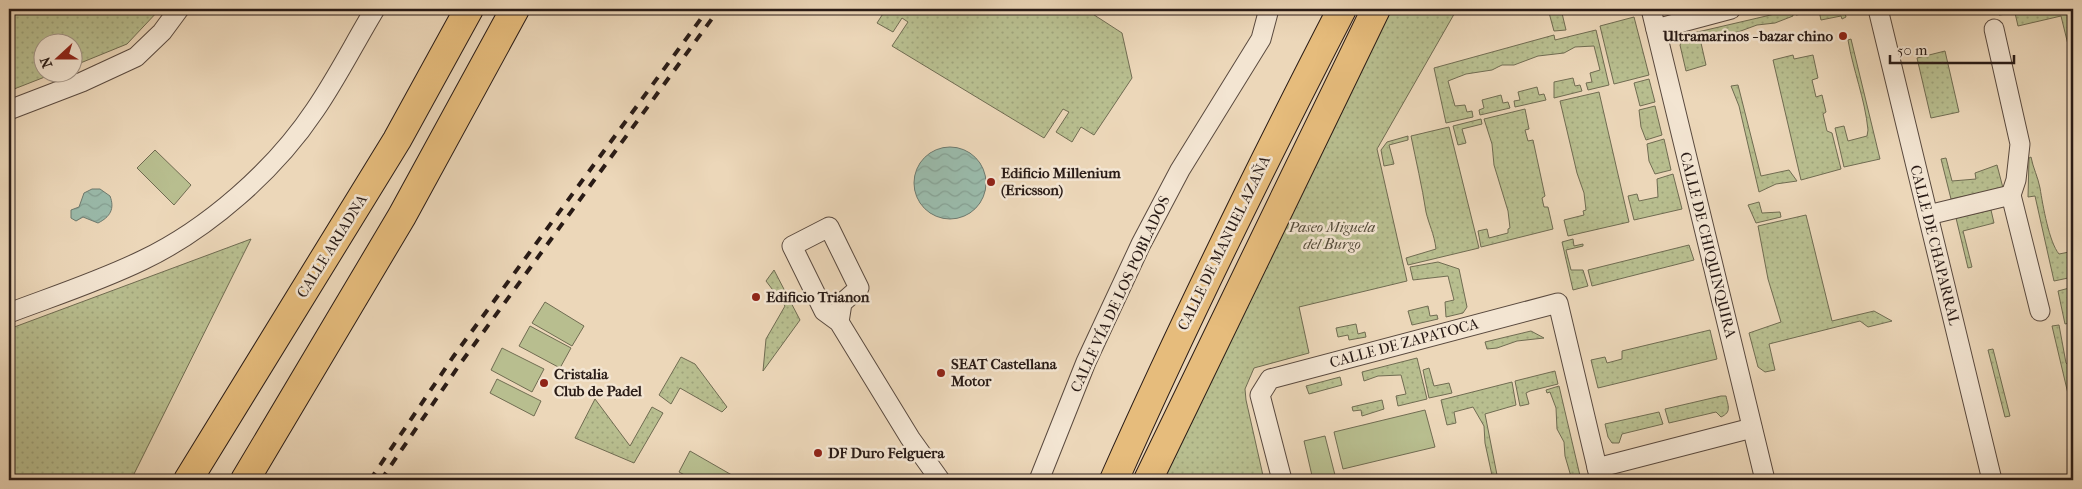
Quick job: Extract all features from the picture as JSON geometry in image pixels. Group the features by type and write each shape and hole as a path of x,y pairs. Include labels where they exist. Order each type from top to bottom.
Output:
{"highway":[{"name":"CALLE ARIADNA","path":"188,480 397,140 469,9"},
{"path":"245,480 402,216 515,9"},
{"name":"CALLE DE MANUEL AZAÑA","path":"1114,480 1169,356 1252,183 1342,9"},
{"path":"1148,480 1376,9"}],"street":[{"path":"9,110 82,82 136,57 162,32 179,9"},
{"path":"9,312 76,288 144,260 216,214 270,166 315,110 375,9"},
{"name":"CALLE VÍA DE LOS POBLADOS","path":"1039,480 1086,362 1141,244 1180,170 1261,39 1267,9"},
{"name":"CALLE DE CHIQUINQUIRA","path":"1651,9 1765,480"},
{"path":"1656,29 1730,9"},
{"name":"CALLE DE CHAPARRAL","path":"1878,9 1992,480"},
{"path":"1994,29 2020,144 2016,180 2011,195 2040,311"},
{"path":"1928,215 2011,195"},
{"path":"839,322 842,303 859,288 828,227 792,246 824,311 839,322 910,438 940,480"},
{"name":"CALLE DE ZAPATOCA","path":"1282,480 1260,395 1270,379 1558,303 1598,474"},
{"path":"1598,474 1752,428"}],"green space":[{"path":"15,9 160,9 127,44 82,62 82,32 32,32 32,82 9,91 9,50"},
{"path":"886,9 1085,9 1122,33 1132,78 1094,135 1081,127 1072,142 1056,132 1069,112 1063,109 1044,138 892,46 908,22 902,18 893,32 877,23"},
{"name":"Paseo Miguela del Burgo","path":"1388,9 1457,9 1377,149 1407,281 1299,307 1309,353 1254,368 1245,389 1264,480 1151,480"},
{"path":"1548,9 1561,9 1566,30 1554,31"},
{"path":"1795,9 1844,9 1846,17 1842,19 1841,16 1821,20 1819,11 1796,15"},
{"path":"1994,9 2073,9 2073,65 2061,16 2018,26 2015,13 1999,15"},
{"path":"1792,10 1793,16 1775,23 1757,25 1738,32 1721,34 1701,43 1706,65 1686,71 1680,45 1689,34"},
{"path":"1634,17 1649,75 1614,84 1600,26"},
{"path":"1596,30 1609,85 1588,90 1586,83 1592,82 1590,73 1600,70 1594,46 1575,47 1564,53 1538,56 1514,65 1502,65 1492,70 1466,74 1448,81 1455,106 1465,105 1467,112 1472,111 1473,117 1446,123 1434,68 1554,35 1555,40"},
{"path":"1851,39 1880,159 1844,167 1835,128 1844,126 1848,141 1867,136 1868,130 1848,40"},
{"path":"1945,51 1959,112 1931,118 1917,58"},
{"path":"1793,55 1794,59 1813,55 1818,78 1812,80 1816,97 1822,95 1826,112 1823,114 1827,131 1832,133 1841,169 1801,180 1773,60"},
{"path":"1573,78 1575,86 1580,85 1582,91 1554,98 1554,82"},
{"path":"1649,79 1655,102 1640,106 1634,83"},
{"path":"1738,85 1761,176 1789,170 1797,181 1776,184 1759,192 1739,106 1731,86"},
{"path":"1537,87 1539,95 1544,94 1546,100 1515,107 1514,101 1520,100 1518,92"},
{"path":"1599,92 1629,222 1568,236 1564,220 1584,215 1583,211 1586,210 1584,193 1577,173 1560,101"},
{"path":"1501,95 1503,103 1508,102 1510,108 1480,115 1479,110 1484,108 1482,100"},
{"path":"1655,106 1662,135 1646,140 1641,127 1639,110"},
{"path":"1525,109 1529,129 1525,130 1528,141 1533,140 1545,196 1542,198 1544,207 1548,207 1553,229 1481,247 1478,231 1487,229 1489,238 1508,233 1510,228 1508,211 1494,165 1492,144 1484,119"},
{"path":"1481,119 1482,124 1462,129 1466,143 1458,145 1453,126"},
{"path":"1449,127 1479,248 1408,265 1406,258 1436,249 1426,212 1411,136"},
{"path":"1408,136 1408,140 1389,145 1394,164 1384,166 1381,150 1387,142"},
{"path":"1664,139 1671,170 1655,174 1649,161 1647,144"},
{"path":"155,150 191,185 174,205 137,168"},
{"path":"2031,157 2052,241 2059,254 2069,252 2073,277 2054,281 2035,196 2028,197 2029,158"},
{"path":"1946,158 1952,181 1976,179 1975,173 1997,165 2003,188 1951,199 1941,159"},
{"path":"1673,174 1682,209 1634,220 1628,196 1637,194 1639,201 1658,197 1657,179"},
{"path":"1759,202 1762,213 1780,212 1781,217 1756,223 1748,205"},
{"path":"1991,210 1994,223 1963,231 1972,267 1968,268 1956,218"},
{"path":"1806,215 1832,321 1874,311 1892,321 1868,327 1860,321 1769,344 1775,370 1765,372 1758,367 1749,333 1781,322 1768,279 1758,226"},
{"path":"251,239 131,480 9,480 9,329"},
{"path":"1573,239 1574,246 1583,244 1583,246 1566,250 1571,270 1583,270 1588,286 1573,290 1562,242"},
{"path":"1689,245 1694,260 1592,286 1588,270"},
{"path":"1438,262 1459,269 1467,307 1463,313 1446,317 1445,302 1454,300 1448,276 1413,280 1410,267"},
{"path":"774,270 800,320 763,371 766,339 785,306 766,281"},
{"path":"2073,287 2073,322 2065,324 2058,291"},
{"path":"545,302 584,326 572,346 532,323"},
{"path":"1428,306 1430,316 1437,315 1438,319 1412,325 1408,311"},
{"path":"1356,324 1358,334 1365,332 1366,337 1349,340 1348,335 1338,337 1336,328"},
{"path":"2059,325 2066,363 2073,369 2073,415 2052,326"},
{"path":"530,326 571,348 560,368 519,346"},
{"path":"1710,330 1717,359 1598,388 1591,360 1605,357 1607,363 1622,359 1622,351"},
{"path":"1531,331 1544,338 1517,341 1497,348 1487,349 1485,342"},
{"path":"502,348 544,369 532,392 491,370"},
{"path":"1993,349 2010,416 2005,417 1988,350"},
{"path":"681,357 695,364 727,407 722,412 680,388 671,404 659,395"},
{"path":"1417,358 1427,399 1398,406 1396,396 1406,394 1401,375 1378,376 1364,381 1362,372"},
{"path":"1429,368 1434,386 1449,383 1452,393 1429,398 1423,370"},
{"path":"1555,371 1558,384 1526,393 1529,404 1520,406 1515,381"},
{"path":"1340,377 1342,385 1309,394 1306,386"},
{"path":"497,379 541,401 534,416 490,393"},
{"path":"1512,382 1516,405 1485,414 1498,480 1493,480 1485,443 1484,426 1473,407 1454,412 1456,423 1447,425 1441,400"},
{"path":"1559,386 1581,480 1572,480 1565,456 1564,442 1557,429 1556,408 1550,392 1547,393 1546,390"},
{"path":"1726,396 1728,411 1721,417 1716,412 1669,423 1665,409"},
{"path":"595,399 630,446 652,407 663,413 634,463 575,438"},
{"path":"1382,400 1384,409 1362,416 1361,410 1353,411 1352,407"},
{"path":"1425,410 1435,447 1343,469 1334,432"},
{"path":"1659,412 1663,424 1622,434 1619,443 1612,443 1608,437 1605,424"},
{"path":"1325,436 1335,475 1313,480 1304,441"},
{"path":"690,451 737,478 736,480 694,480 679,472"}],"water":[{"path":"943,147 957,147 976,157 986,176 986,190 976,209 957,219 943,219 924,209 914,190 914,176 924,157"},
{"path":"92,189 100,189 110,196 112,209 106,218 98,223 83,217 76,221 71,218 71,210 79,207 84,193"}],"railway":[{"path":"370,480 453,357 708,9"},
{"path":"381,480 460,364 719,9"}],"place":[{"name":"Ultramarinos - bazar chino","path":"1843,36"},
{"name":"Edificio Millenium (Ericsson)","path":"991,182"},
{"name":"Edificio Trianon","path":"756,297"},
{"name":"SEAT Castellana Motor","path":"941,373"},
{"name":"Cristalia Club de Padel","path":"544,383"},
{"name":"DF Duro Felguera","path":"818,453"}]}
